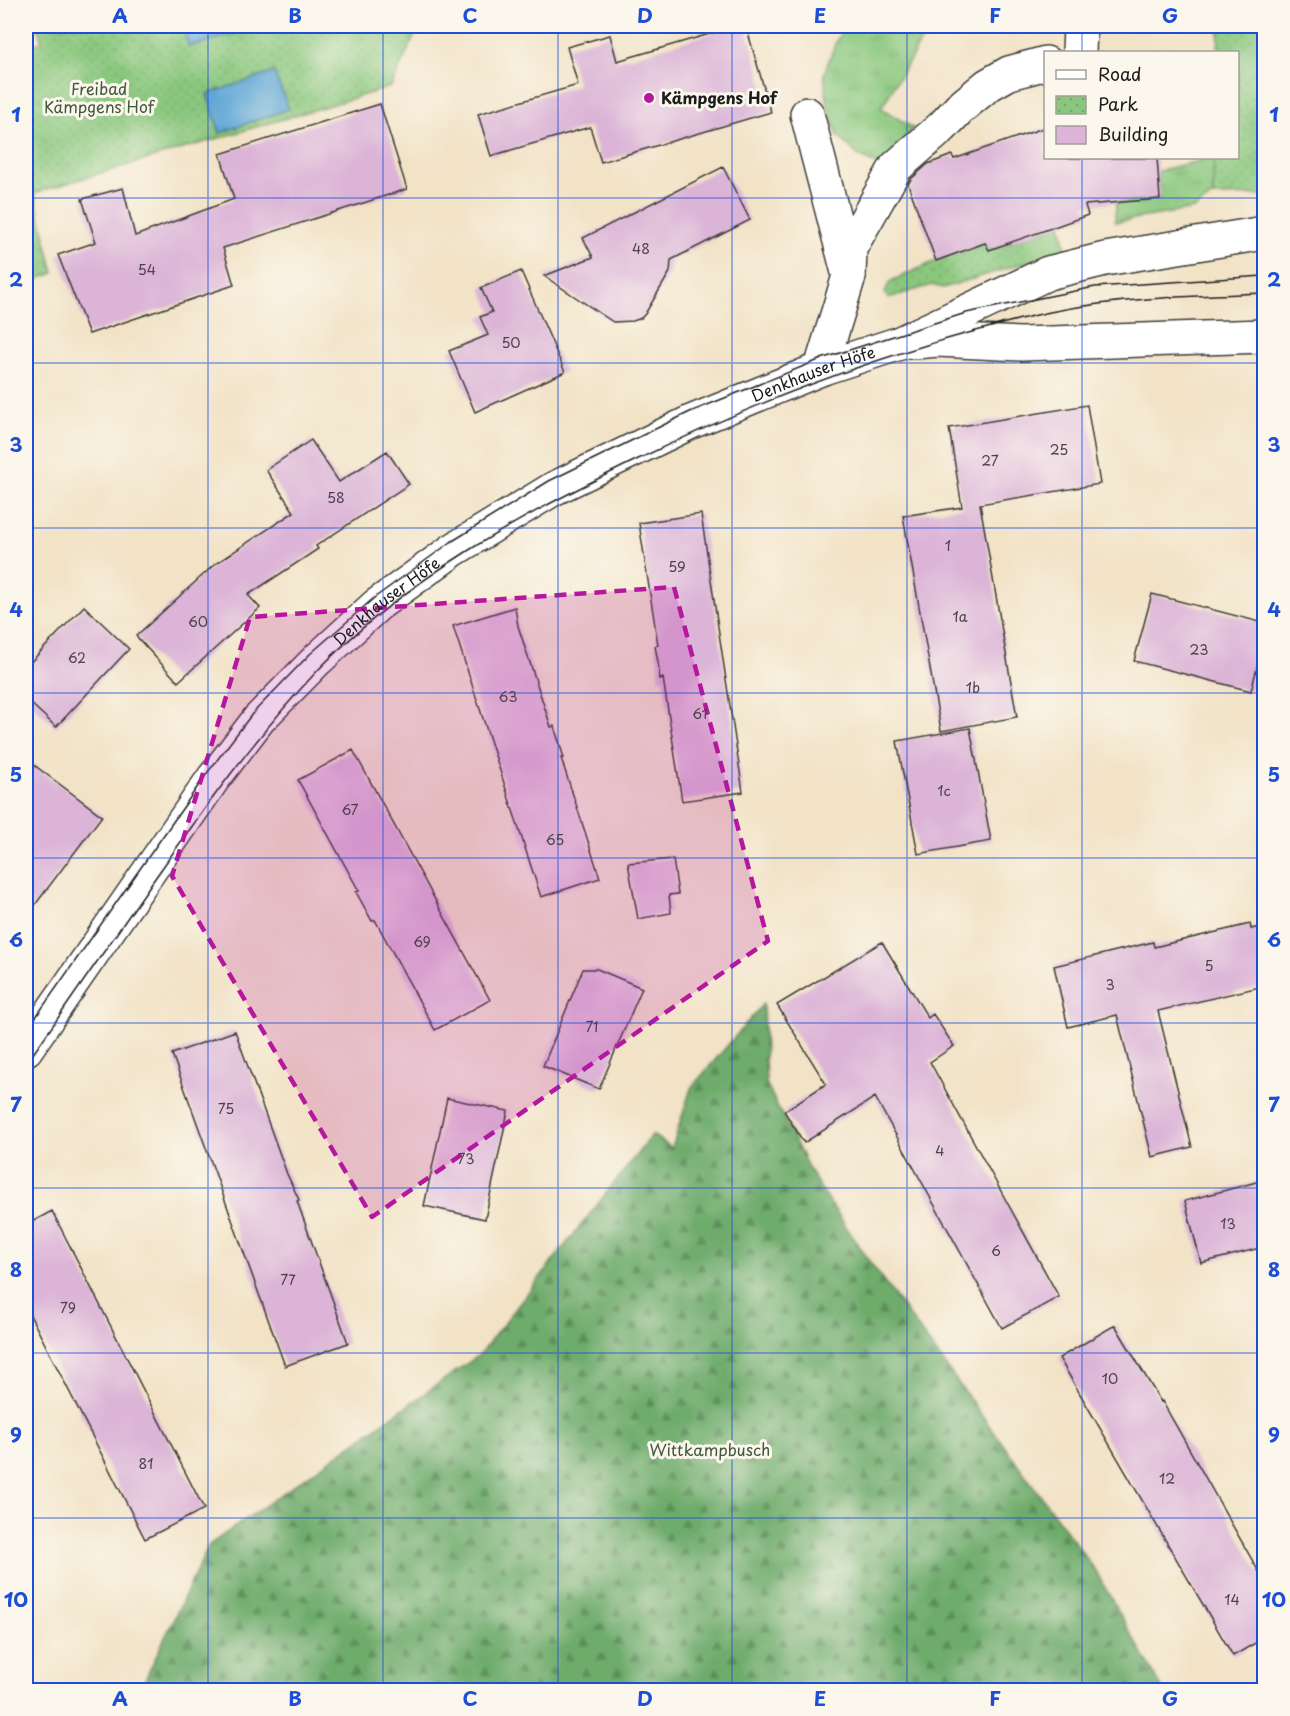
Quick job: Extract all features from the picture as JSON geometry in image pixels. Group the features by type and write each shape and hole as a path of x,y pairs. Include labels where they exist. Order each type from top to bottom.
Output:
{"street":[{"path":"1079,51 1080,26"},
{"path":"823,368 849,276 850,248 896,167 988,85 1009,73 1044,64"},
{"path":"807,114 849,276"},
{"name":"Denkhauser Höfe","path":"26,1048 213,778 259,719 317,660 377,605 453,550 553,489 691,422 823,368 900,343 1048,273 1105,259 1264,234"},
{"name":"Denkhauser Höfe","path":"900,343 938,340 1021,344 1264,336"}],"highlighted area":[{"path":"674,587 768,941 372,1217 172,876 250,617"}],"green space":[{"name":"Freibad Kämpgens Hof","path":"37,26 419,26 391,87 34,193 54,273 26,283 26,47 42,42"},
{"path":"844,26 930,26 881,108 913,128 887,170 859,156 838,136 828,108 824,74"},
{"path":"1219,26 1264,26 1264,195 1213,196 1214,159 1239,159 1239,51 1218,51"},
{"path":"1214,159 1213,196 1194,209 1115,222 1116,203 1160,199 1158,171"},
{"path":"1061,224 1066,250 943,288 932,285 888,298 885,294 891,281 936,261 985,243 989,250"},
{"name":"Wittkampbusch","path":"763,1004 766,1083 812,1175 864,1254 1095,1570 1163,1690 140,1690 209,1545 479,1355 652,1135 672,1148 691,1088"}],"water":[{"path":"182,26 259,26 189,47"},
{"path":"274,72 289,109 220,133 207,94"}],"building":[{"name":"Kämpgens Hof","path":"737,26 746,26 771,112 601,162 590,127 491,156 478,114 578,85 567,47 610,35 617,61"},
{"path":"380,104 407,189 223,248 234,285 89,334 58,255 96,242 82,199 123,188 135,236 234,199 220,154"},
{"path":"1044,128 1044,159 1157,159 1160,199 1085,205 1088,215 989,250 985,243 936,261 908,184 928,164 952,155 954,159"},
{"path":"723,167 750,220 671,260 670,272 641,318 633,321 613,322 544,276 593,257 583,238"},
{"path":"521,271 565,372 475,412 449,351 488,335 480,317 492,312 481,288"},
{"path":"1087,405 1100,484 980,504 1017,717 941,731 903,516 962,507 949,428"},
{"path":"311,440 339,482 387,451 409,484 316,546 318,549 248,595 260,608 178,682 136,636 215,564 294,512 266,470"},
{"path":"701,514 743,792 682,801 663,678 660,679 655,646 658,645 639,523"},
{"path":"1152,594 1264,623 1264,640 1251,691 1134,661"},
{"path":"84,606 129,649 56,727 26,699 26,667"},
{"path":"515,607 518,626 551,727 554,726 564,758 561,758 600,878 541,897 453,626"},
{"path":"970,728 991,841 918,854 897,741"},
{"path":"353,750 490,1000 435,1030 375,920 372,921 356,892 359,891 298,780"},
{"path":"26,759 102,816 26,917"},
{"path":"673,859 678,894 669,895 671,913 638,919 628,863"},
{"path":"1250,924 1251,929 1264,926 1264,986 1158,1011 1192,1147 1152,1157 1117,1015 1068,1027 1054,966 1153,942 1154,947"},
{"path":"882,942 928,1018 933,1014 954,1046 930,1062 1059,1297 1002,1328 875,1097 804,1143 784,1111 826,1084 777,1005"},
{"path":"583,969 597,969 642,988 599,1089 543,1066"},
{"path":"235,1031 287,1174 299,1200 297,1201 348,1343 285,1366 172,1054"},
{"path":"447,1098 508,1111 485,1219 424,1206"},
{"path":"1264,1180 1264,1247 1201,1263 1185,1201"},
{"path":"52,1211 204,1509 145,1539 26,1307 26,1225"},
{"path":"1115,1325 1162,1401 1264,1581 1264,1638 1233,1656 1059,1358"}],"tram line":[{"path":"26,1031 208,772 252,714 310,654 374,598 451,542 549,481 690,412 824,358 966,313 1095,287 1264,276"},
{"path":"26,1064 192,826 232,772 296,694 353,636 389,606 466,552 548,504 675,441 763,403 898,354 1028,317 1076,307 1157,298 1264,293"}],"place":[{"name":"Kämpgens Hof","path":"649,98"}]}
